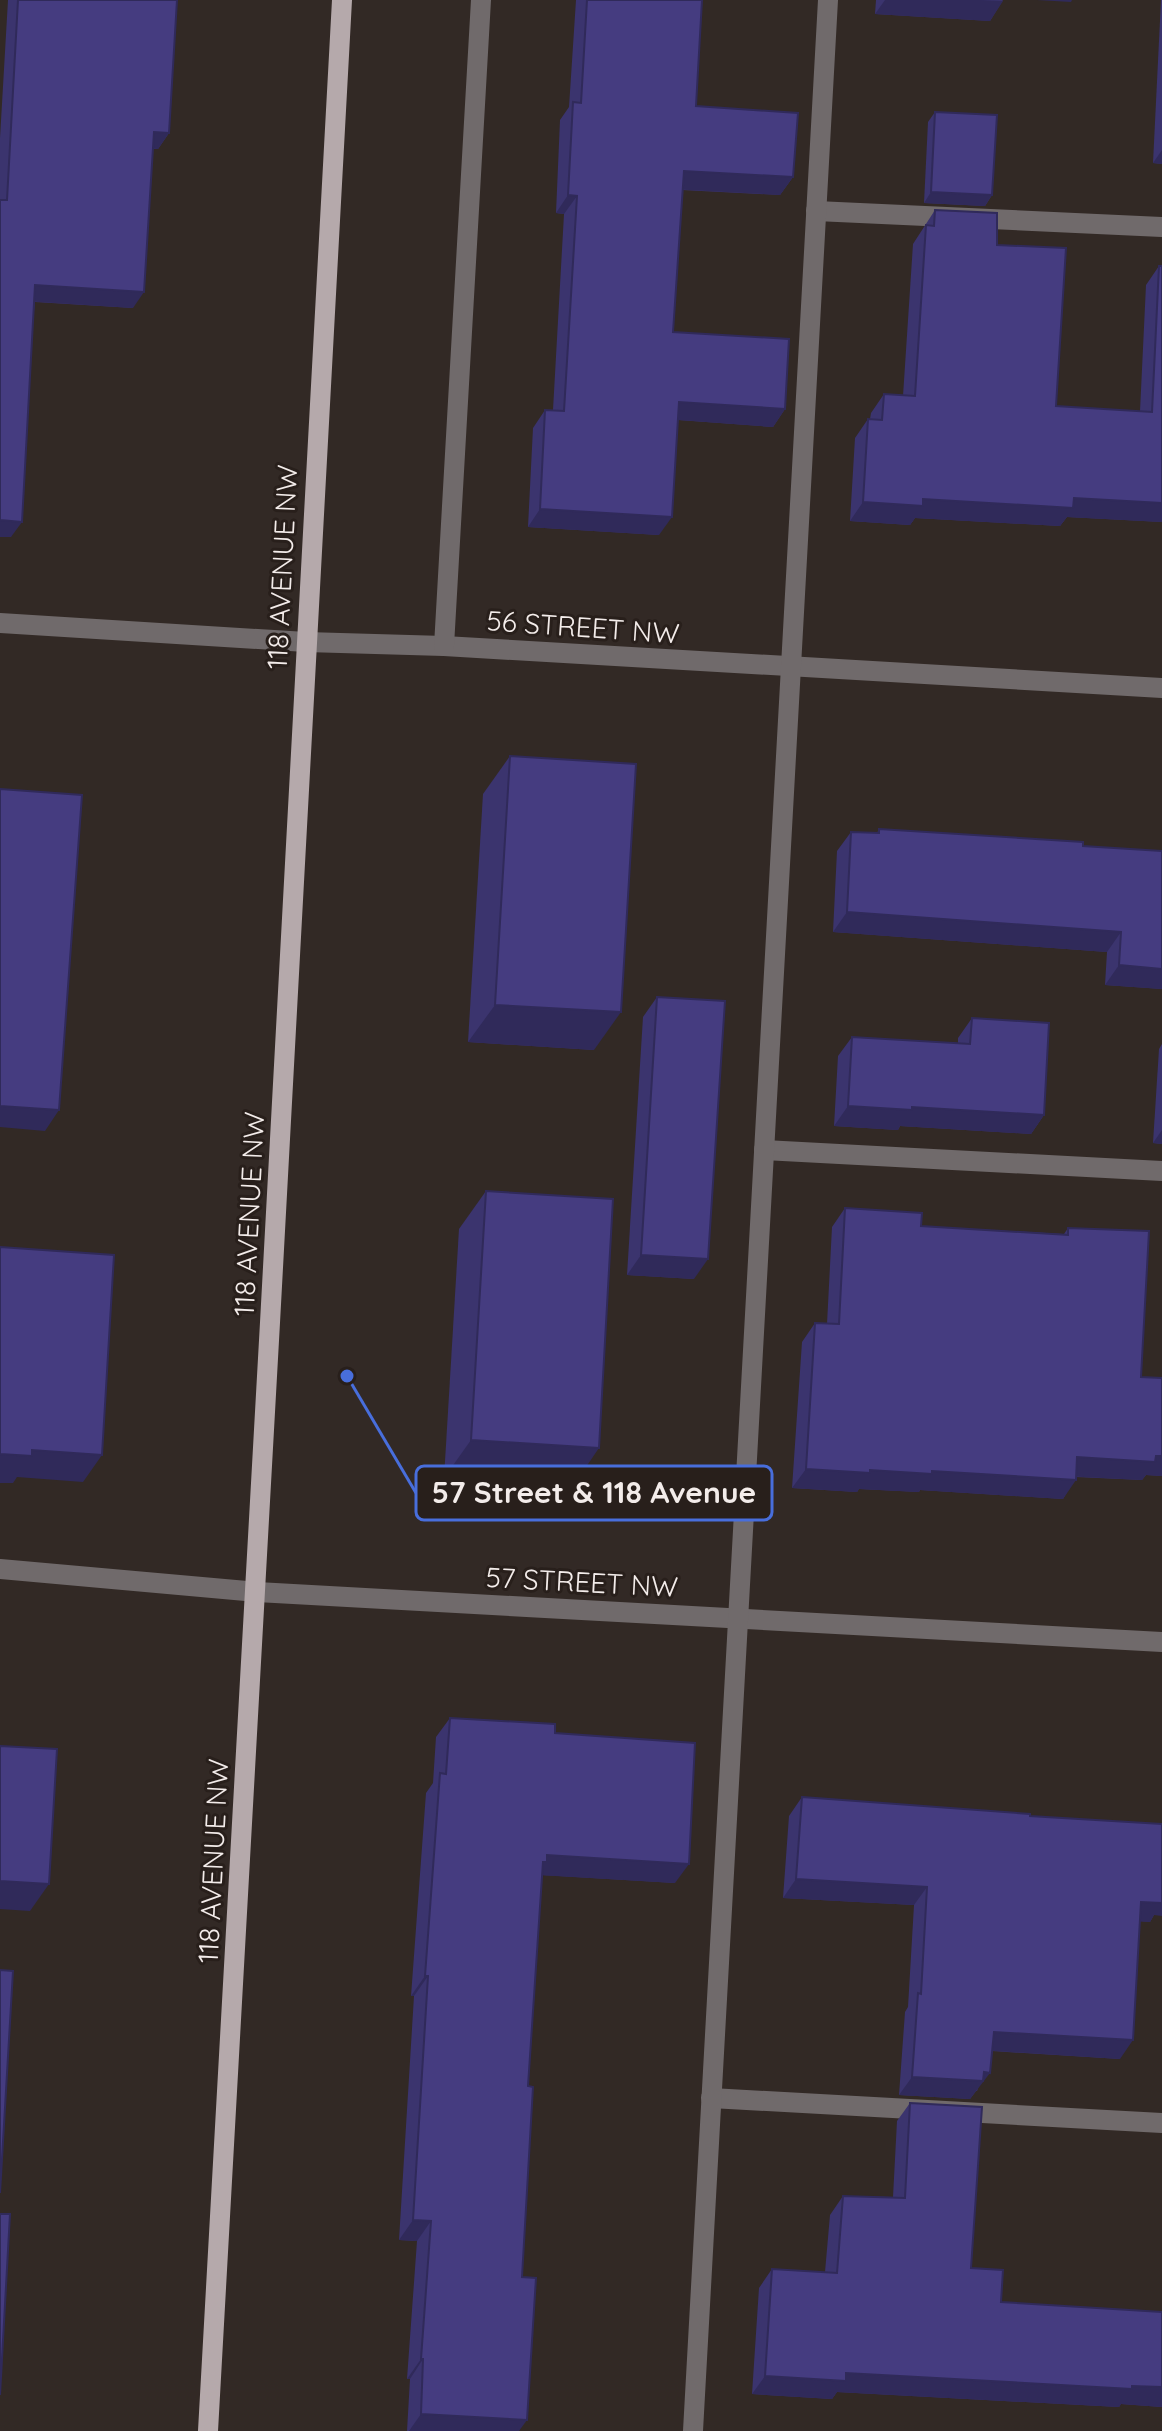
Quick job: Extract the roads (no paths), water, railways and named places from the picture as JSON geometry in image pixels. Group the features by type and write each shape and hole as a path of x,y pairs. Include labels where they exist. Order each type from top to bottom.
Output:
{"main road":[{"name":"118 AVENUE NW","path":"208,2431 257,1592 342,0"}],"street":[{"path":"444,646 481,0"},
{"path":"693,2431 828,0"},
{"path":"816,211 1162,227"},
{"name":"56 STREET NW","path":"0,623 1162,688"},
{"path":"764,1150 1162,1171"},
{"name":"57 STREET NW","path":"0,1569 257,1592 1162,1642"},
{"path":"711,2098 1162,2123"}],"place":[{"name":"57 Street & 118 Avenue","path":"347,1376"}]}
